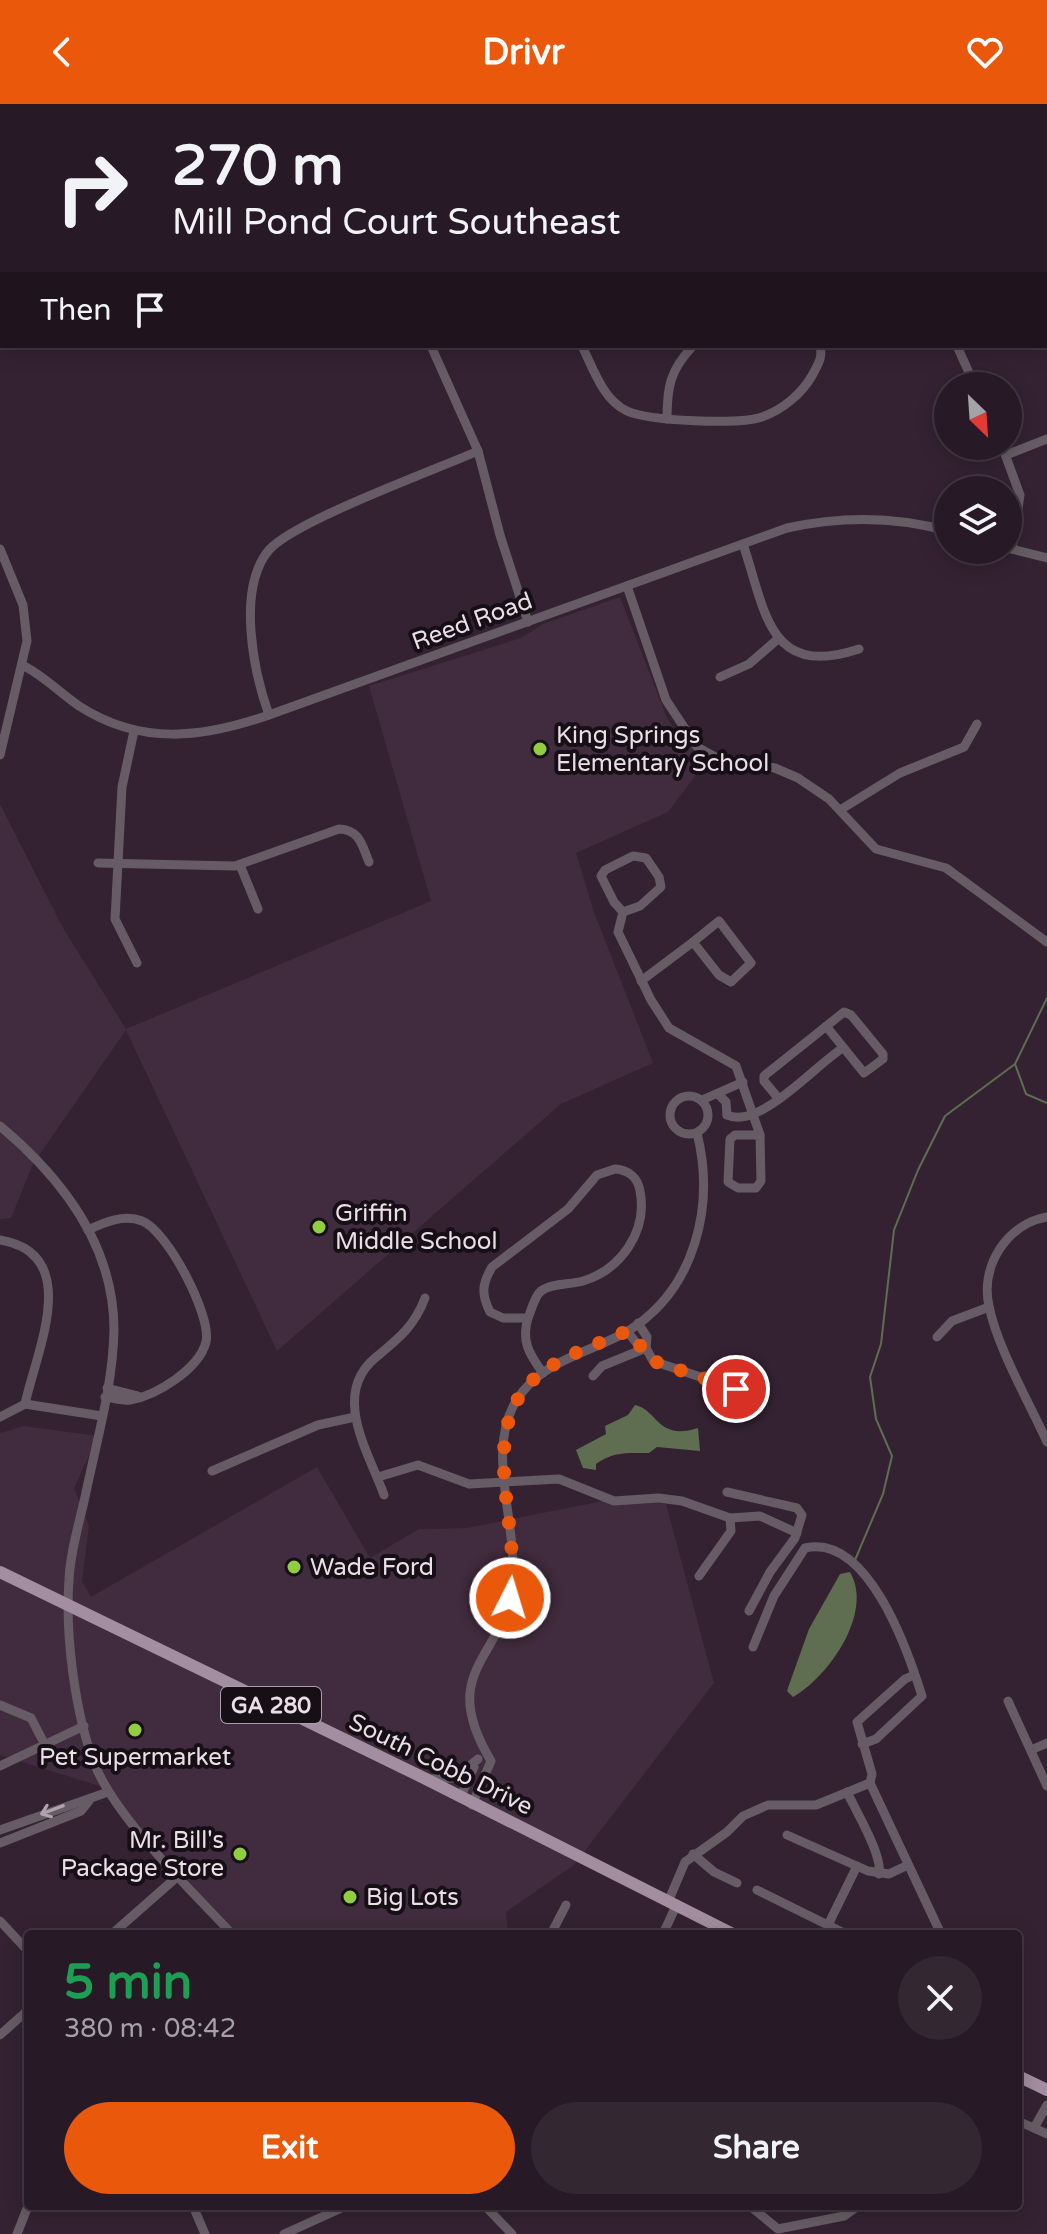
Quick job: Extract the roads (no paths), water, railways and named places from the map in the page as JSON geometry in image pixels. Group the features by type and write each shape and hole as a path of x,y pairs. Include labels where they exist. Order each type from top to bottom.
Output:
{"main road":[{"name":"South Cobb Drive","path":"0,1572 426,1779 472,1805 725,1930"},
{"path":"1022,2078 1047,2090"}],"street":[{"path":"435,348 478,451 502,543 528,622"},
{"path":"583,348 603,390 624,410 651,419 759,418 785,407 809,382 822,355 820,348"},
{"path":"667,419 669,379 677,363 691,348"},
{"path":"958,348 969,372"},
{"path":"1022,445 1047,439"},
{"path":"269,715 251,645 253,593 268,551 309,525 478,451"},
{"name":"Reed Road","path":"24,666 91,713 134,731 193,736 269,715 787,528 841,519 896,520 934,528"},
{"path":"743,544 769,621 779,638 795,653 811,658 859,649"},
{"path":"0,549 25,614 27,641 24,666 0,755"},
{"path":"1022,551 1047,558"},
{"path":"627,586 666,700 693,743 717,758 787,772 819,791 876,849 946,868 1047,942"},
{"path":"720,677 749,664 779,638"},
{"path":"840,810 900,773 964,747 977,724"},
{"path":"134,731 122,787 115,919 137,963"},
{"path":"98,863 240,865 339,829 349,829 359,837 369,862"},
{"path":"623,912 640,906 661,887 656,872 643,856 633,856 602,873 604,884 623,912 618,932 641,981 669,1028 687,1041 728,1058 743,1082 760,1135 760,1184 753,1189 731,1187 730,1139 735,1135 760,1135"},
{"path":"240,865 258,909"},
{"path":"641,981 719,921 751,963 742,974 728,982 693,942"},
{"path":"779,1099 764,1081 764,1076 826,1026 847,1011 884,1057 864,1073 826,1026"},
{"path":"743,1082 702,1100 685,1096 672,1106 670,1114 676,1129 697,1133 708,1118 744,1110 753,1113 779,1099 843,1048"},
{"path":"718,1094 726,1102 727,1115"},
{"path":"702,1100 708,1118"},
{"path":"0,1126 48,1169 88,1230 112,1307 113,1342 106,1392 69,1579 68,1607 84,1726 95,1765 108,1792 178,1876 228,1930"},
{"path":"472,1805 491,1761 482,1755 468,1711 468,1696 475,1671 500,1623 512,1586 507,1427 516,1401 543,1373 627,1331 675,1286 697,1232 706,1177 697,1133"},
{"path":"528,1318 503,1318 490,1312 483,1297 484,1281 492,1267 568,1209 597,1175 615,1169 630,1173 638,1183 641,1207 633,1240 619,1262 610,1271 584,1281 548,1287 537,1294 523,1333 529,1354 543,1373"},
{"path":"1047,1217 1024,1225 999,1250 988,1285 989,1307 1047,1442"},
{"path":"88,1230 130,1218 157,1229 170,1247 205,1322 206,1342 194,1362 159,1389 130,1400 106,1392"},
{"path":"0,1240 32,1253 43,1265 51,1286 25,1404"},
{"path":"384,1495 355,1417 354,1393 362,1372 413,1326 425,1298"},
{"path":"937,1337 952,1321 989,1307"},
{"path":"638,1323 647,1337 646,1348 653,1361 736,1389"},
{"path":"627,1331 638,1345 646,1348"},
{"path":"593,1376 602,1366 646,1348"},
{"path":"0,1417 25,1404 102,1416"},
{"path":"212,1471 318,1425 355,1417"},
{"path":"378,1477 418,1465 469,1484 559,1479 614,1501 670,1499 730,1518 760,1516 797,1533"},
{"path":"727,1492 797,1508 802,1518 797,1533 770,1572 749,1611"},
{"path":"699,1576 731,1531 730,1518"},
{"path":"753,1647 790,1567 805,1548 819,1547 854,1563 875,1585 922,1696 876,1739 862,1744"},
{"path":"914,1675 858,1719 872,1774 870,1783 939,1930"},
{"path":"1008,1701 1047,1786"},
{"path":"0,1705 31,1718 45,1745"},
{"path":"0,1766 84,1726"},
{"path":"1031,1750 1047,1743"},
{"path":"426,1779 455,1778 482,1755"},
{"path":"460,1798 482,1755"},
{"path":"664,1930 681,1867 693,1854 756,1808 816,1805 870,1783"},
{"path":"0,1843 81,1811 89,1801 108,1792"},
{"path":"847,1792 869,1843 878,1854 879,1874"},
{"path":"0,1830 77,1800 89,1801"},
{"path":"26,1820 31,1831"},
{"path":"787,1835 879,1874 889,1874 908,1865"},
{"path":"693,1854 714,1872 737,1883"},
{"path":"828,1925 857,1866"},
{"path":"117,1930 178,1876"},
{"path":"757,1890 838,1930"},
{"path":"553,1930 566,1905"},
{"path":"0,1921 24,1947"},
{"path":"0,2035 24,2014"},
{"path":"1034,2128 1047,2105"},
{"path":"1022,2123 1047,2134"},
{"path":"17,2234 26,2210"},
{"path":"195,2210 205,2234"},
{"path":"284,2234 337,2210"},
{"path":"489,2210 512,2234"},
{"path":"754,2210 777,2232 844,2216 852,2210"}],"waterway":[{"path":"855,1560 883,1494 892,1456 876,1419 870,1377 881,1344 894,1230 918,1170 945,1116 1015,1064 1047,998"},
{"path":"1015,1064 1026,1094 1047,1103"}],"place":[{"name":"King Springs Elementary School","path":"540,749"},
{"name":"Griffin Middle School","path":"319,1227"},
{"name":"Wade Ford","path":"294,1567"},
{"name":"Pet Supermarket","path":"135,1730"},
{"name":"Mr. Bill's Package Store","path":"240,1854"},
{"name":"Big Lots","path":"350,1897"}]}
